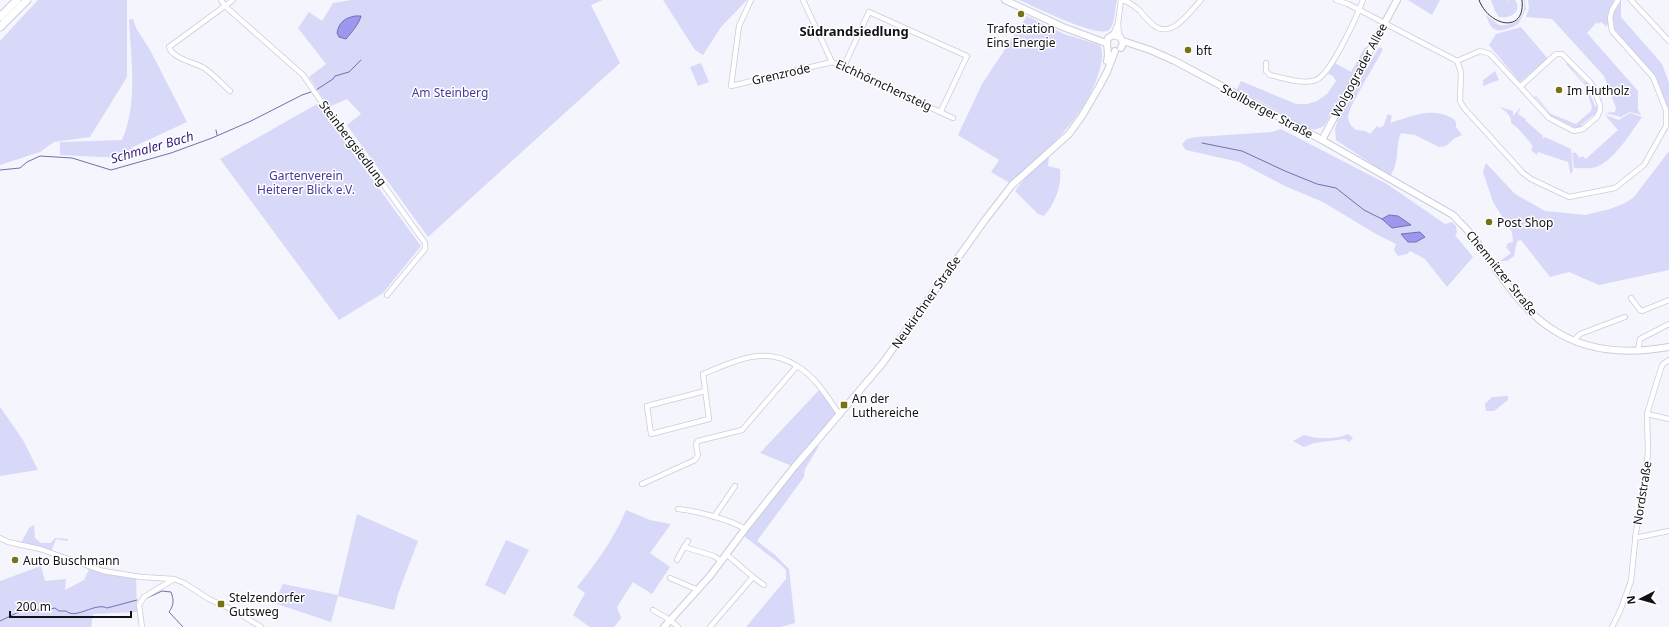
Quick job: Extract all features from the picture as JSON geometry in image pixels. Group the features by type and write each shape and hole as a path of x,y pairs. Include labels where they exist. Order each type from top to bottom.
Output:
{"main road":[{"path":"0,17 17,0"},
{"path":"0,27 27,0"},
{"name":"Stollberger Straße","path":"1005,0 1081,34 1143,48 1176,61 1322,140 1389,179"},
{"name":"Wolgograder Allee","path":"1322,140 1397,0"},
{"name":"Stollberger Straße","path":"1113,40 1118,50 1143,48"},
{"name":"Neukirchner Straße","path":"664,627 698,590 794,466 840,415 882,364 985,220 1012,186 1046,157 1069,134 1082,116 1118,50 1113,40"},
{"name":"Neukirchner Straße","path":"1104,76 1113,40"},
{"name":"Chemnitzer Straße","path":"1389,179 1453,215 1468,231 1497,270 1527,306 1551,329 1584,345 1608,350 1638,351 1669,347"}],"street":[{"name":"Steinbergsiedlung","path":"221,0 225,6 303,74 327,110 368,162 425,243 425,249 387,295"},
{"path":"230,91 204,68 172,52 169,47 232,0"},
{"name":"Grenzrode","path":"751,0 737,34 731,86 832,62"},
{"name":"Eichhörnchensteig","path":"803,0 832,62 941,111 953,118"},
{"path":"1113,40 1118,23 1121,0 1132,4 1156,27 1164,29 1172,28 1201,0"},
{"path":"1336,0 1359,10 1458,61 1461,72 1460,101 1464,108 1523,173 1531,179 1569,197 1615,188 1644,165 1666,126 1667,117 1662,99 1653,77 1612,31 1610,18 1612,10 1618,0"},
{"path":"1266,63 1266,71 1270,75 1307,82 1318,80 1334,60 1363,0"},
{"path":"1631,0 1669,41"},
{"path":"843,68 869,12 967,56 941,111"},
{"path":"1458,61 1480,50 1490,54 1549,118 1574,131 1582,129 1597,117 1600,110 1600,104 1591,83 1562,54 1556,54 1521,86"},
{"path":"1631,298 1642,311 1669,300"},
{"path":"1574,340 1580,334 1625,317"},
{"path":"1638,351 1640,339 1669,324"},
{"path":"705,391 647,406 651,434 710,419 703,374 744,358 770,355 785,359 807,372 821,388 840,415"},
{"name":"Nordstraße","path":"1612,627 1622,606 1631,581 1635,538 1647,469 1647,414 1661,368 1663,364 1669,360"},
{"path":"642,484 695,460 698,455 696,444 698,441 742,430 797,366"},
{"path":"1647,414 1669,419"},
{"path":"714,517 735,486"},
{"path":"678,509 690,510 714,517 739,525 745,529"},
{"path":"1635,538 1669,531"},
{"path":"0,538 8,542 40,549 103,571 141,577 174,579 184,583 209,599 237,612 261,627"},
{"path":"677,560 688,541"},
{"path":"684,547 714,556 721,561"},
{"path":"726,554 764,585"},
{"path":"710,627 753,577"},
{"path":"670,578 698,590"},
{"path":"142,627 139,605 144,597 174,579"},
{"path":"653,610 670,620 678,627"}],"green space":[{"path":"38,0 127,0 127,77 90,137 54,142 40,152 0,165 0,41"},
{"name":"Am Steinberg","path":"351,0 603,0 591,5 620,63 428,237 347,125 361,114 347,99 329,107 309,77 326,64 298,28 309,12 322,21 333,3"},
{"path":"663,0 747,0 721,27 703,55 695,50"},
{"path":"1019,0 1117,0 1113,24 1109,30 1103,32 1092,30 1051,15"},
{"path":"1408,0 1440,0 1432,15"},
{"path":"1491,0 1507,0 1508,3 1508,0 1515,0 1517,4 1516,11 1511,16 1499,17"},
{"path":"1524,0 1526,9 1519,23 1504,30 1497,30 1491,27 1486,15 1499,25 1510,24 1521,15"},
{"path":"1528,0 1614,0 1607,27 1601,22 1598,24 1597,22 1587,33 1638,91 1638,110 1641,115 1630,112 1621,117 1605,113 1615,112 1616,108 1604,76 1552,19 1526,17 1529,8"},
{"path":"1621,0 1621,17 1662,64 1669,83 1669,128 1668,110 1653,73 1617,35 1613,25 1614,13"},
{"path":"1027,16 1064,34 1100,45 1102,58 1096,81 1079,112 1059,137 1010,183 991,172 999,160 958,135 982,84"},
{"path":"133,19 136,28 150,50 187,122 133,147 122,158 60,155 60,142 122,140 127,127 132,97 132,65 129,20"},
{"path":"1521,27 1548,59 1520,82 1489,45 1496,34"},
{"path":"1365,47 1368,49 1324,126 1318,129 1309,129 1258,100 1236,91 1241,81 1296,104 1307,104 1317,101 1327,94 1336,81 1333,76 1328,74 1335,63 1351,72"},
{"path":"1379,47 1383,49 1353,103 1348,117 1349,123 1356,130 1365,131 1370,134 1377,126 1380,128 1384,125 1387,115 1389,114 1392,116 1390,123 1420,114 1435,113 1454,119 1456,122 1456,127 1462,135 1455,138 1446,146 1439,147 1415,135 1401,133 1395,166 1390,176 1336,140 1335,129 1338,119"},
{"path":"701,63 709,82 698,86 690,67"},
{"path":"1567,63 1584,82 1586,81 1590,86 1587,87 1589,91 1592,89 1593,92 1590,93 1595,106 1598,105 1595,116 1593,115 1581,125 1582,127 1576,130 1571,128 1572,126 1558,119 1557,122 1548,115 1550,114 1536,98 1533,99 1536,96 1551,114 1576,124 1591,111 1592,107 1585,85 1566,64"},
{"path":"1495,71 1499,80 1483,86 1483,80"},
{"name":"Gartenverein Heiterer Blick e.V.","path":"317,104 421,246 383,293 339,320 220,159"},
{"path":"1500,107 1513,111 1513,116 1521,107 1518,114 1526,119 1525,120 1543,136 1542,139 1545,137 1571,149 1573,171 1570,174 1568,162 1538,152 1537,155 1531,150 1533,146 1520,130 1511,123 1509,116"},
{"path":"1630,113 1642,117 1622,145 1609,159 1596,167 1574,168 1572,153 1575,152 1580,158 1582,156 1586,159 1618,130 1605,115 1619,120"},
{"path":"1281,129 1387,184 1445,224 1452,222 1456,226 1457,233 1455,235 1473,257 1447,287 1425,259 1410,251 1407,254 1398,256 1394,250 1396,244 1376,234 1323,202 1285,186 1239,162 1186,150 1182,144 1187,139 1197,137 1272,132"},
{"path":"1669,151 1669,270 1599,285 1569,272 1550,277 1521,240 1517,241 1514,256 1507,261 1500,261 1511,253 1506,247 1508,243 1513,242 1512,232 1493,202 1483,172 1486,163 1515,194 1545,211 1585,215 1610,209 1625,203 1634,197"},
{"path":"1049,157 1048,166 1060,169 1060,181 1057,194 1044,216 1038,214 1015,191 1029,173"},
{"path":"820,389 836,414 792,466 760,453"},
{"path":"1508,396 1508,400 1494,411 1486,411 1485,404 1492,397"},
{"path":"0,407 23,440 38,470 0,476"},
{"path":"1348,434 1353,438 1349,442 1345,439 1314,443 1304,447 1293,441 1304,435 1326,438"},
{"path":"815,446 819,446 805,469 804,477 757,541 775,555 789,569 795,623 781,627 746,627 786,579 786,570 744,536"},
{"path":"626,510 650,520 671,524 650,553 670,567 652,594 633,582 617,607 621,618 614,627 590,627 573,615 585,593 577,587 598,560"},
{"path":"357,514 418,541 398,594 394,610 338,596 331,622 274,603 283,584 338,595"},
{"path":"34,525 35,538 41,543 51,543 55,538 68,539 67,541 56,539 51,552 21,543 29,528"},
{"path":"506,540 529,550 505,595 485,585"},
{"path":"91,565 107,571 136,573 137,612 93,614 91,627 0,627 0,581 41,566 45,581 66,579 65,590 84,580"}],"shaded area":[{"path":"361,16 359,22 346,39 339,37 337,33 341,23 345,19"},
{"path":"1389,215 1398,216 1411,225 1392,228 1382,219"},
{"path":"1420,232 1425,237 1416,242 1408,242 1401,234"}],"waterway":[{"name":"Schmaler Bach","path":"316,90 333,79 335,76 349,72 361,60"},
{"name":"Schmaler Bach","path":"0,170 20,168 27,162 40,156 72,158 111,170 171,153 212,138 311,92"},
{"name":"Schmaler Bach","path":"216,130 217,135"},
{"path":"1202,143 1242,151 1317,184 1336,188 1364,210 1382,219"},
{"path":"145,599 162,591 171,592 173,602 169,612 183,627"},
{"path":"0,621 25,609 27,606 41,611 45,608 55,608 59,611 75,613 97,607 107,608 137,600"}],"tram line":[{"path":"1479,0 1490,16 1498,21 1506,23 1513,22 1518,18 1522,11 1522,0"}],"place":[{"name":"Trafostation Eins Energie","path":"1021,14"},
{"name":"bft","path":"1188,50"},
{"name":"Im Hutholz","path":"1559,90"},
{"name":"Post Shop","path":"1489,222"},
{"name":"An der Luthereiche","path":"844,405"},
{"name":"Auto Buschmann","path":"15,560"},
{"name":"Stelzendorfer Gutsweg","path":"221,604"}],"district":[{"name":"Südrandsiedlung","path":"854,31"}]}
